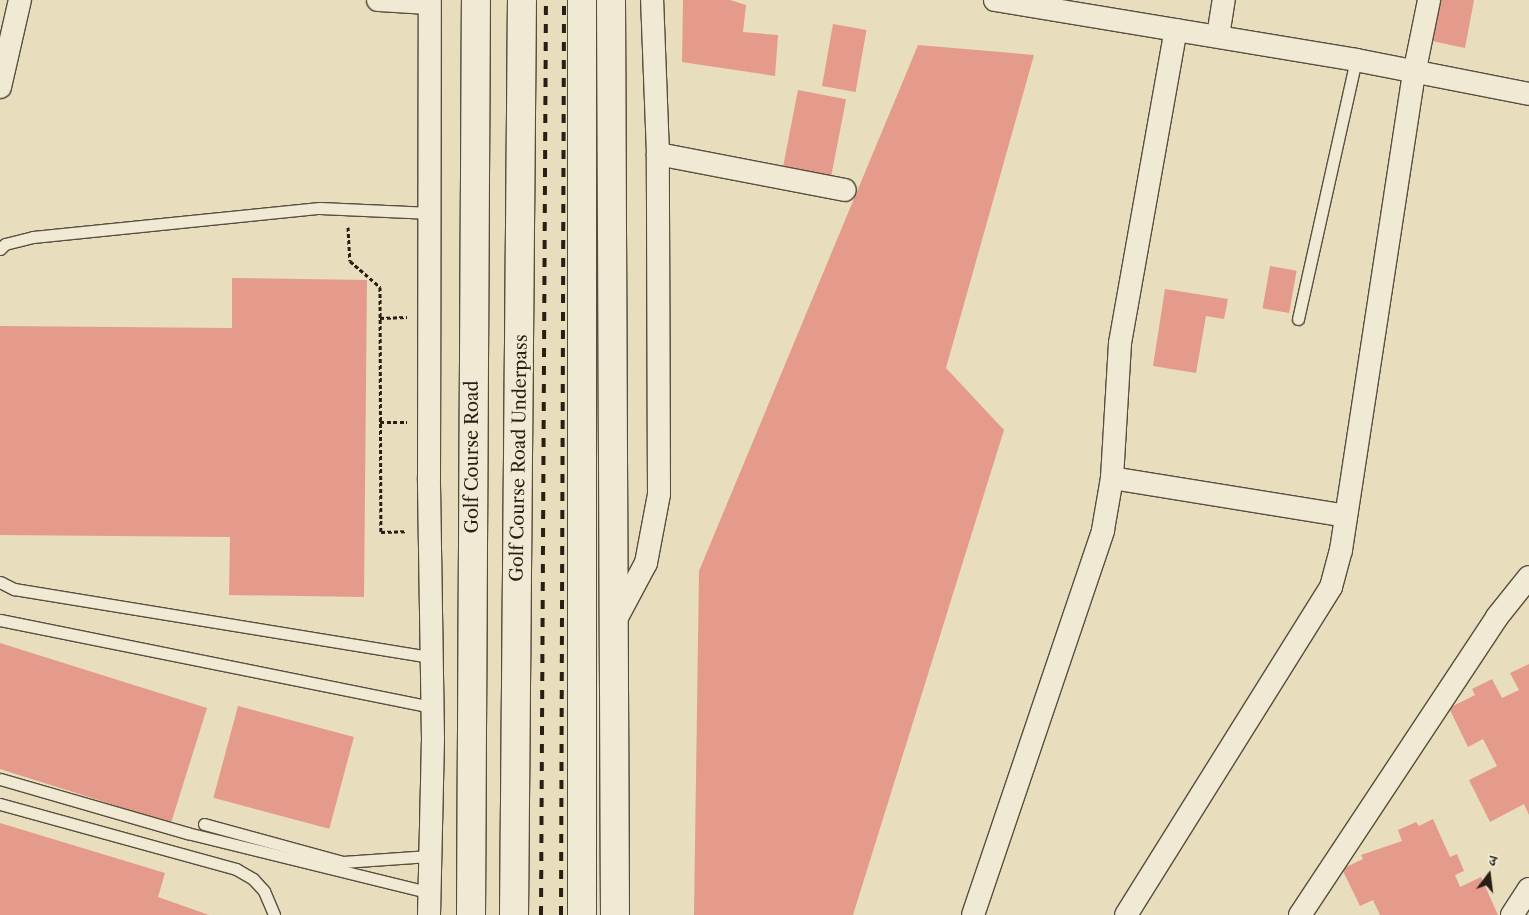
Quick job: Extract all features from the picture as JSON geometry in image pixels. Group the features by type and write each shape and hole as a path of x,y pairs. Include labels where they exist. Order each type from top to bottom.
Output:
{"street":[{"path":"0,87 20,0"},
{"path":"378,0 430,2 429,530 432,707 429,915"},
{"name":"Golf Course Road","path":"470,915 476,0"},
{"name":"Golf Course Road Underpass","path":"514,915 522,0"},
{"path":"582,0 582,915"},
{"path":"611,0 615,915"},
{"path":"615,621 646,563 659,494 658,154 652,0"},
{"path":"995,0 1356,60 1414,74 1529,94"},
{"path":"1218,36 1224,0"},
{"path":"1126,915 1331,587 1346,516 1414,74 1429,0"},
{"path":"973,915 1103,530 1112,478 1120,343 1176,30"},
{"path":"658,154 846,190"},
{"path":"1112,478 1346,516"},
{"path":"1300,915 1497,617 1529,577"},
{"path":"1512,915 1529,889"}],"lane":[{"path":"1298,319 1356,60"},
{"path":"0,249 5,244 34,236 320,208 431,213"},
{"path":"0,582 14,589 430,657"},
{"path":"0,620 432,707"},
{"path":"0,779 187,834 428,892"},
{"path":"0,804 236,869 253,879 264,891 274,915"},
{"path":"204,824 343,862 429,856"}],"path":[{"path":"347,209 350,261 380,287 381,532 429,530"}],"building":[{"path":"683,0 730,0 746,5 743,32 778,35 775,76 682,62"},
{"path":"1435,0 1474,0 1465,48 1427,40"},
{"path":"833,24 866,30 856,92 822,86"},
{"path":"918,45 1034,55 946,368 1004,430 853,915 694,915 699,571"},
{"path":"798,90 846,99 831,176 783,167"},
{"path":"1270,266 1297,271 1289,313 1263,308"},
{"path":"232,278 367,280 364,597 229,595 230,537 0,535 0,326 232,328"},
{"path":"1165,289 1228,299 1224,319 1206,316 1196,373 1153,366"},
{"path":"0,643 207,708 171,823 0,769"},
{"path":"1529,664 1529,815 1524,804 1490,822 1469,780 1497,766 1483,739 1468,747 1449,708 1475,695 1472,689 1492,679 1502,698 1519,690 1510,673"},
{"path":"238,706 354,737 329,829 213,798"},
{"path":"1433,819 1450,857 1457,854 1464,871 1455,875 1460,887 1481,877 1498,915 1380,915 1373,900 1360,906 1342,869 1363,859 1361,855 1402,841 1398,830 1416,822 1419,826"},
{"path":"0,823 165,873 158,897 209,915 0,915"}],"railway":[{"path":"541,915 546,0"},
{"path":"561,915 564,0"}]}
